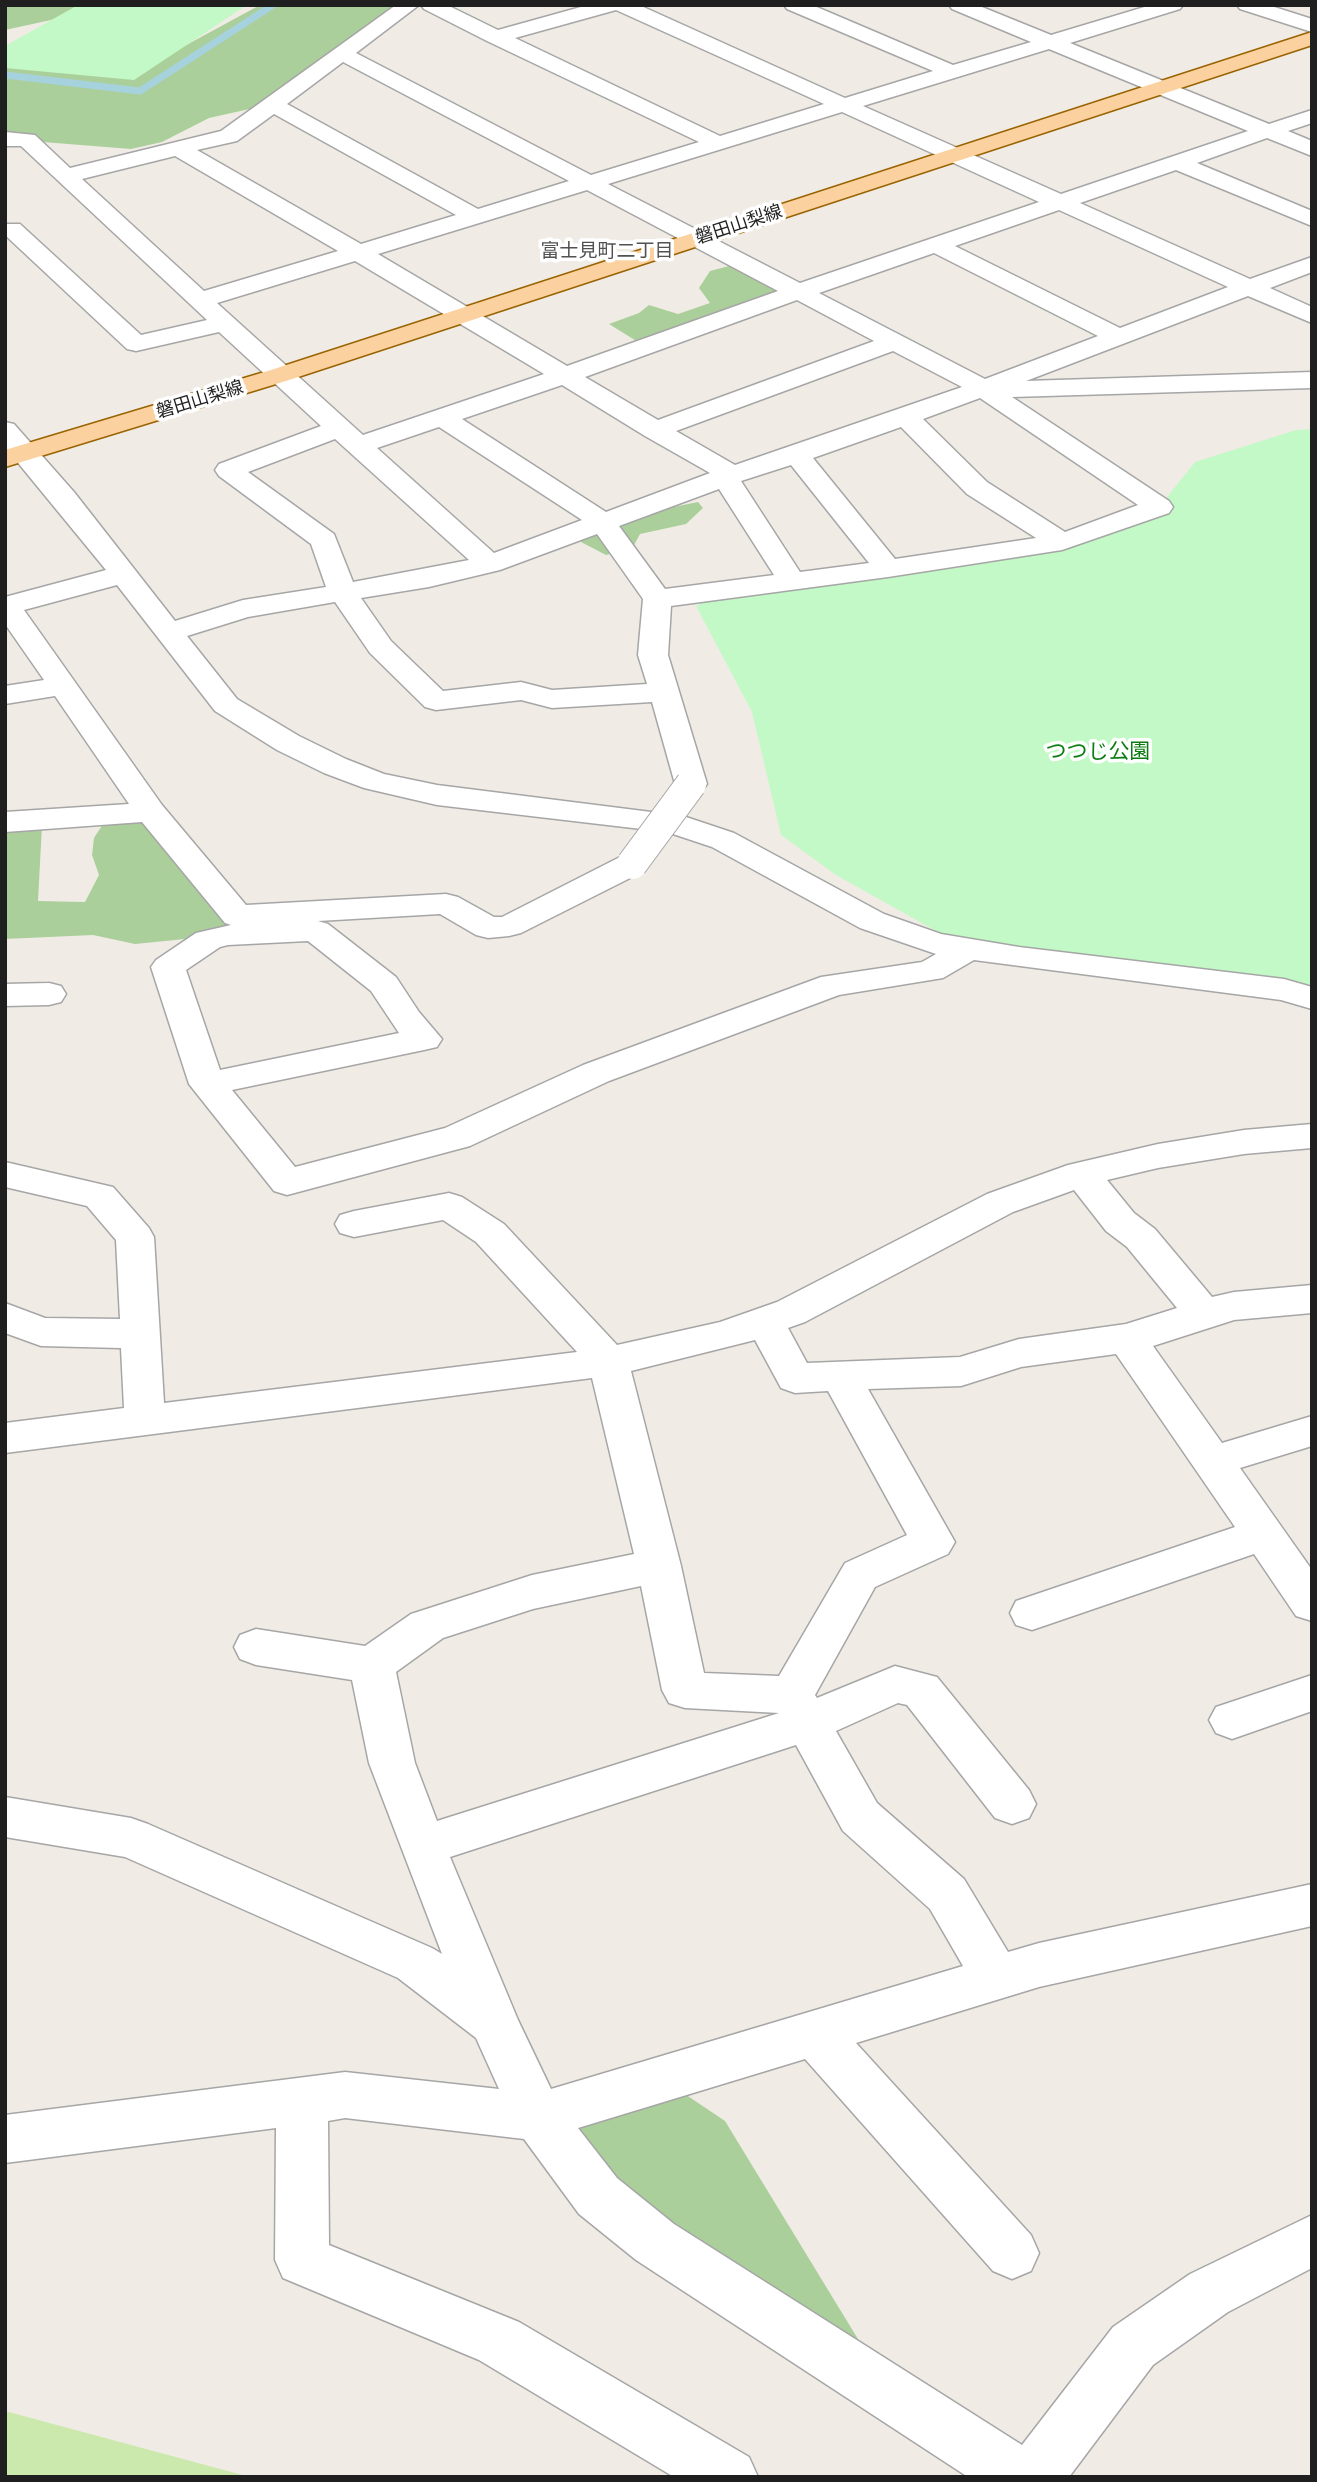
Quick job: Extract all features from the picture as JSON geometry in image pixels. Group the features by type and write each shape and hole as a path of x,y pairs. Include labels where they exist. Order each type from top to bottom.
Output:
{"main road":[{"name":"磐田山梨線","path":"12,448 280,375 1312,38"}],"street":[{"path":"66,176 229,136 410,5"},
{"path":"430,5 718,143"},
{"path":"494,37 611,5"},
{"path":"622,5 1312,316"},
{"path":"794,5 952,72"},
{"path":"959,5 1312,149"},
{"path":"1096,5 1130,17"},
{"path":"201,300 360,254 1173,5"},
{"path":"1247,5 1312,26"},
{"path":"343,54 981,389 1159,506 1062,542 888,569 657,599"},
{"path":"272,104 476,218"},
{"path":"664,692 552,699 521,691 436,701 380,647 342,591 324,540 228,470 349,437 443,418 797,292 1312,116"},
{"path":"5,139 27,140 280,375 490,564"},
{"path":"177,148 463,315 728,476 792,582"},
{"path":"1176,162 1312,219"},
{"path":"7,228 136,344 225,323"},
{"path":"936,245 1118,337"},
{"path":"169,632 243,609 429,578 490,564 728,476 797,455 981,389 1312,264"},
{"path":"654,430 895,342"},
{"path":"981,389 1312,380"},
{"path":"905,416 977,488 1062,542"},
{"path":"124,574 6,606 151,812 237,916 446,904 488,928 509,926 632,864 691,784 653,655 657,599 602,521 443,418"},
{"path":"12,448 64,498 226,705 288,743 335,766 374,781 437,795 672,823 723,841 872,920 933,943 1284,990 1312,998"},
{"path":"797,455 888,569"},
{"path":"5,695 63,687"},
{"path":"5,822 151,812"},
{"path":"207,1084 424,1039 406,1019 384,984 316,931 228,934 208,940 168,967 207,1084 287,1182 457,1137 596,1073 833,985 931,971 968,948"},
{"path":"5,995 49,994"},
{"path":"5,1438 145,1422 661,1351 791,1312 1000,1203 1081,1174 1158,1156 1244,1142 1312,1136"},
{"path":"5,1174 100,1196 135,1237 145,1422"},
{"path":"1081,1174 1120,1222 1141,1238 1203,1313"},
{"path":"354,1224 449,1206 490,1233 608,1360 659,1566 685,1690 799,1709"},
{"path":"765,1321 796,1378 961,1371 1018,1353 1126,1338 1234,1306 1312,1299"},
{"path":"5,1317 41,1332 140,1334"},
{"path":"1126,1338 1312,1604"},
{"path":"799,1709 860,1575 933,1542 840,1376"},
{"path":"1212,1461 1312,1431"},
{"path":"1032,1613 1263,1534"},
{"path":"256,1647 372,1665 427,1626 532,1592 659,1566"},
{"path":"372,1665 392,1763 422,1846 494,2022 538,2117 598,2196 642,2233 1020,2477"},
{"path":"422,1846 799,1709 895,1684 921,1690 1012,1804"},
{"path":"1232,1720 1312,1693"},
{"path":"799,1709 860,1817 947,1894 997,1978"},
{"path":"5,1817 131,1838 415,1963 494,2022"},
{"path":"5,2139 345,2095 538,2117 1039,1965 1312,1905"},
{"path":"814,2033 1012,2253"},
{"path":"302,2101 302,2260 499,2342 729,2477"},
{"path":"1034,2477 1133,2346 1209,2293 1312,2240"}],"green space":[{"path":"5,5 89,5 51,20 5,30"},
{"path":"78,5 247,5 134,80 5,68 5,46"},
{"path":"260,5 410,5 272,104 209,118 162,142 131,149 5,139 5,58 179,49"},
{"path":"733,265 793,293 646,347 609,324 639,313 649,305 678,314 710,303 699,288 710,271"},
{"name":"つつじ公園","path":"1312,429 1312,1003 968,949 836,875 781,835 752,712 696,606 731,590 1062,542 1159,507 1195,462 1296,430"},
{"path":"698,502 703,508 686,524 640,534 632,549 606,555 581,542 592,529 639,514"},
{"path":"129,813 172,838 235,934 135,944 93,935 5,939 5,823 42,825 38,901 85,902 99,875 92,855 94,838 103,824"},
{"path":"664,2080 725,2121 861,2344 853,2369 552,2136"},
{"path":"5,2411 250,2477 5,2477"}],"waterway":[{"path":"5,75 140,91 273,5"}],"district":[{"name":"富士見町二丁目","path":"607,252"}]}
